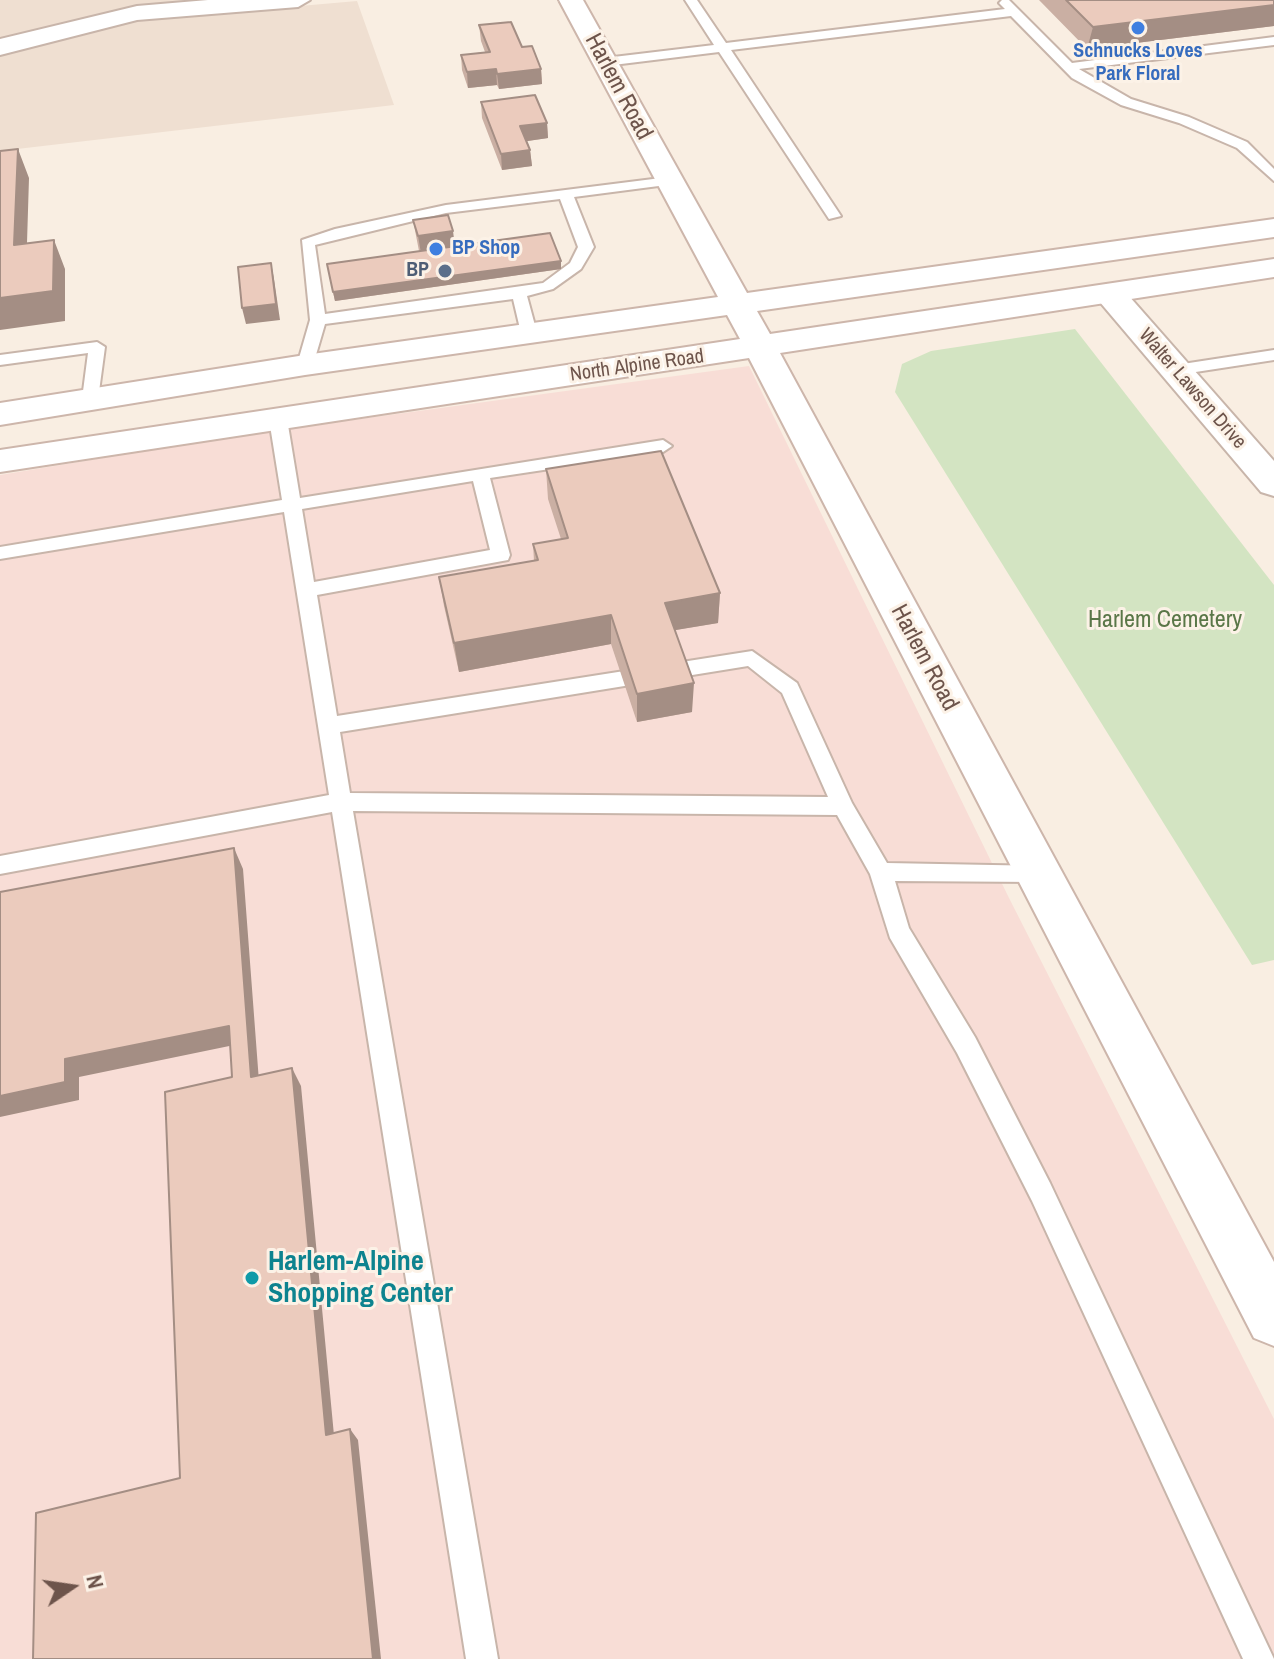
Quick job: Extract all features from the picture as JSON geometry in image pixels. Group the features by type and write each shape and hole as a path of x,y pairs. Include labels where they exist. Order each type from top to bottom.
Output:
{"main road":[{"path":"4,43 137,13 298,0"},
{"name":"Harlem Road","path":"571,0 737,303 1274,1318"},
{"name":"North Alpine Road","path":"0,414 305,365 1274,228"},
{"name":"North Alpine Road","path":"0,461 1274,268"},
{"name":"Walter Lawson Drive","path":"1110,294 1274,484"}],"lane":[{"path":"691,0 834,216"},
{"path":"1002,0 1068,67 1126,102 1184,120 1242,145 1274,177"},
{"path":"605,62 1014,12"},
{"path":"1068,67 1274,41"},
{"path":"305,365 318,320 307,243 335,233 446,209 669,181"},
{"path":"318,320 519,293 548,286 576,266 586,247 565,194"},
{"path":"519,293 529,333"},
{"path":"0,360 97,347 90,399"},
{"path":"1176,370 1274,355"},
{"path":"278,419 482,1659"},
{"path":"0,553 663,446"},
{"path":"304,591 501,555 480,474"},
{"path":"327,726 752,658 790,688 843,806 881,872 898,931 966,1045 1041,1192 1259,1659"},
{"path":"0,865 340,802 843,806"},
{"path":"881,872 1037,873"}],"shaded area":[{"path":"0,0 183,0 186,16 357,1 394,105 0,151"},
{"path":"749,366 1009,898 1274,1419 1274,1659 0,1659 0,475 235,436"}],"green space":[{"name":"Harlem Cemetery","path":"1075,329 1274,585 1274,960 1252,965 895,392 902,364 931,351"}],"building":[{"path":"1066,0 1274,0 1274,5 1093,27"},
{"path":"511,22 522,47 532,46 541,69 497,74 496,69 467,72 461,55 490,52 479,25"},
{"path":"535,95 547,123 520,126 530,150 501,154 481,102"},
{"path":"18,149 14,245 54,240 53,291 0,298 0,151"},
{"path":"448,215 453,231 418,236 413,220"},
{"name":"BP","path":"550,233 561,261 333,292 327,264"},
{"path":"271,263 276,304 242,308 238,267"},
{"path":"661,451 720,593 665,603 694,683 637,694 611,615 454,643 439,577 538,560 533,544 568,538 546,469"},
{"name":"Harlem-Alpine Shopping Center","path":"234,848 251,1077 292,1068 326,1435 350,1429 373,1659 33,1659 36,1513 180,1478 165,1092 232,1077 229,1026 65,1059 65,1082 0,1096 0,892"}],"place":[{"name":"Schnucks Loves Park Floral","path":"1138,28"},
{"name":"BP Shop","path":"436,249"},
{"name":"BP","path":"445,271"},
{"name":"Harlem-Alpine Shopping Center","path":"252,1278"}]}
